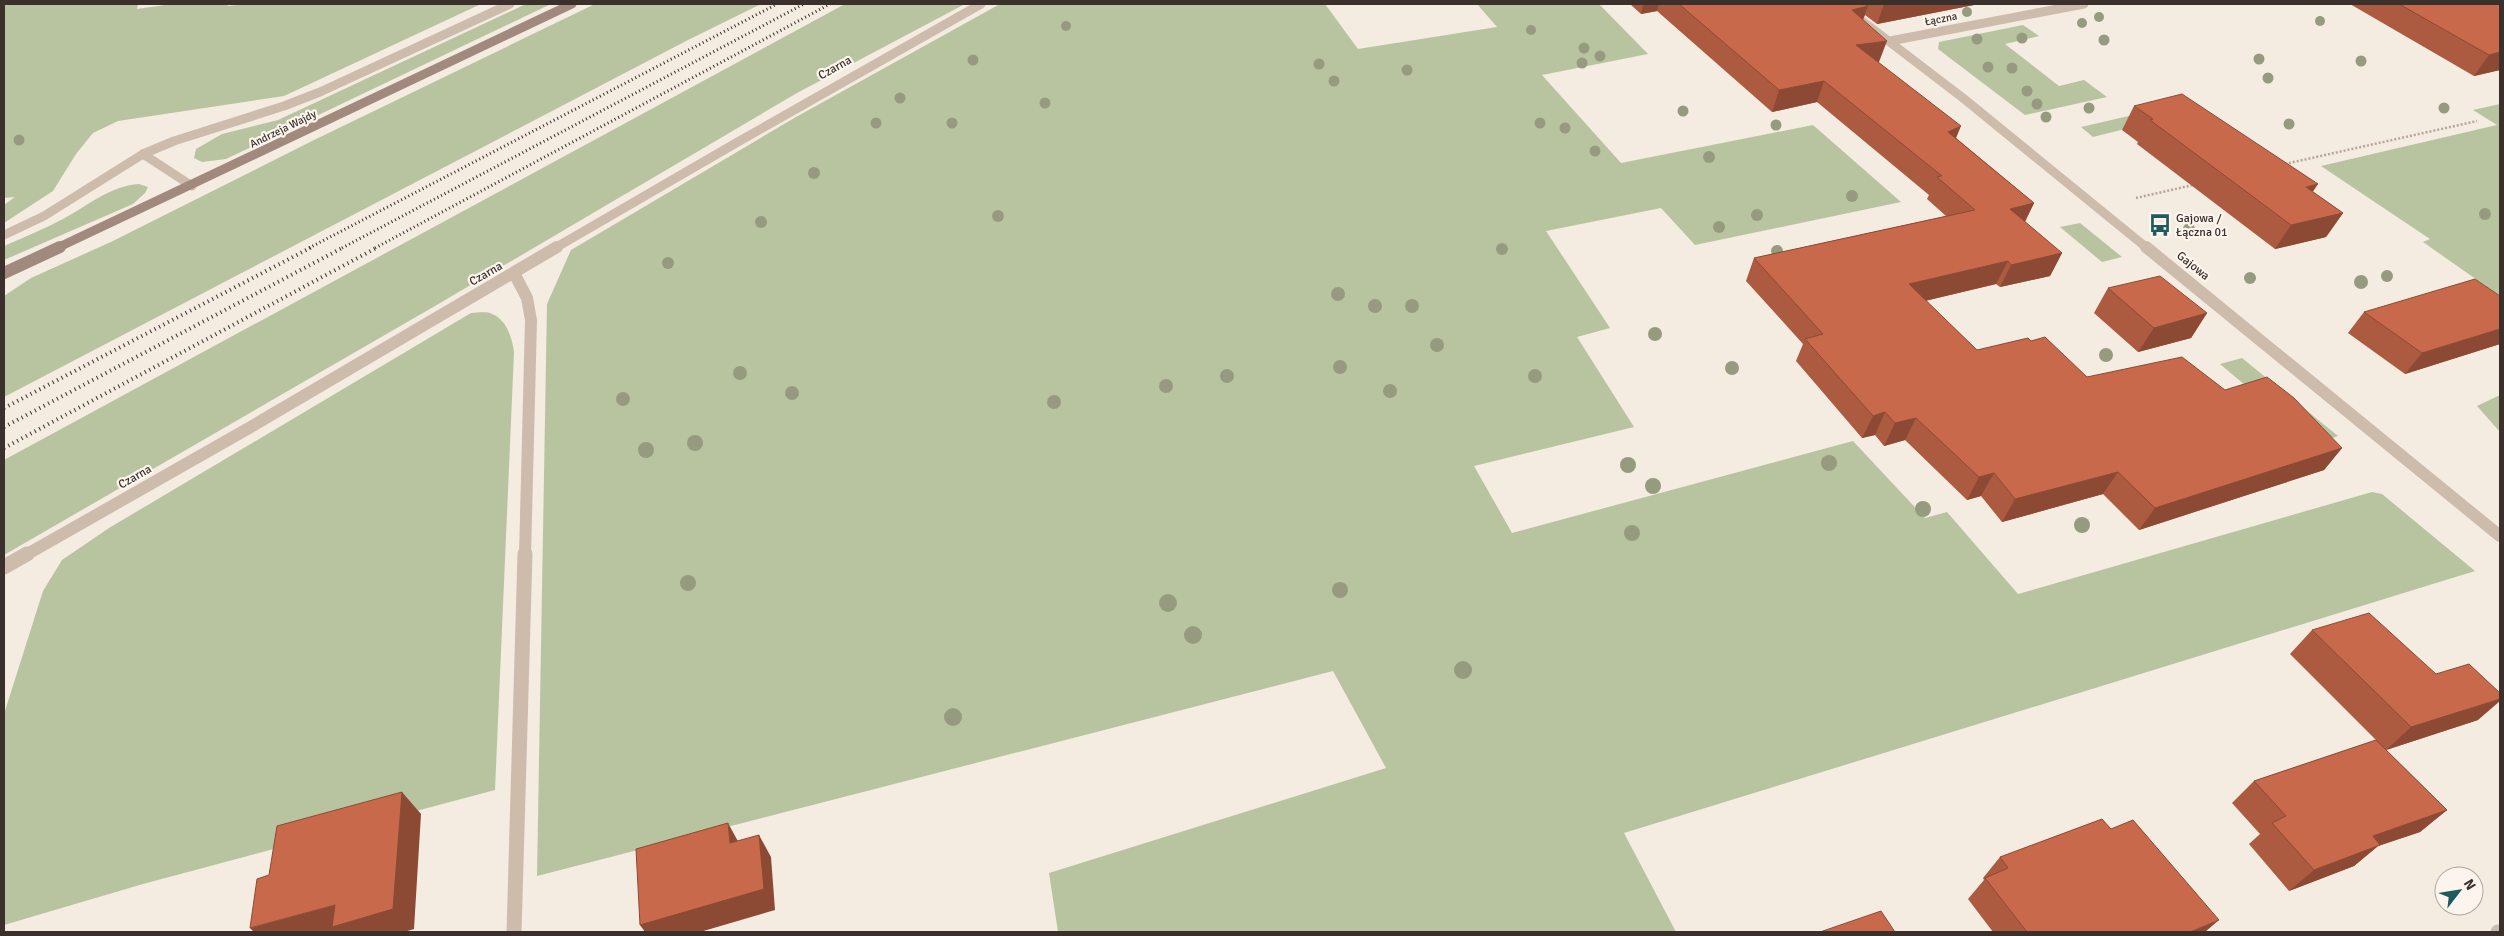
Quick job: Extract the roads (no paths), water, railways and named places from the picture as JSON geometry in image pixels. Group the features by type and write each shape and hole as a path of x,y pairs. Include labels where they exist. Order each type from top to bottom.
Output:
{"main road":[{"name":"Andrzeja Wajdy","path":"4,273 192,186 572,4"}],"street":[{"path":"4,235 44,216 143,154 174,141 284,106 320,92 510,4"},
{"name":"Czarna","path":"4,567 314,390 835,83 981,4"},
{"name":"Gajowa","path":"1840,4 1890,40 2098,206 2500,536"},
{"name":"Łączna","path":"1890,40 2084,4"},
{"path":"143,154 192,186"},
{"path":"514,273 526,291 531,305 531,340 514,932"}],"railway":[{"path":"309,248 777,4"},
{"path":"342,248 804,4"},
{"path":"375,248 830,4"},
{"path":"4,408 312,247"},
{"path":"4,427 344,247"},
{"path":"4,448 378,247"}],"place":[{"name":"Gajowa / Łączna 01","path":"2160,225"}]}
